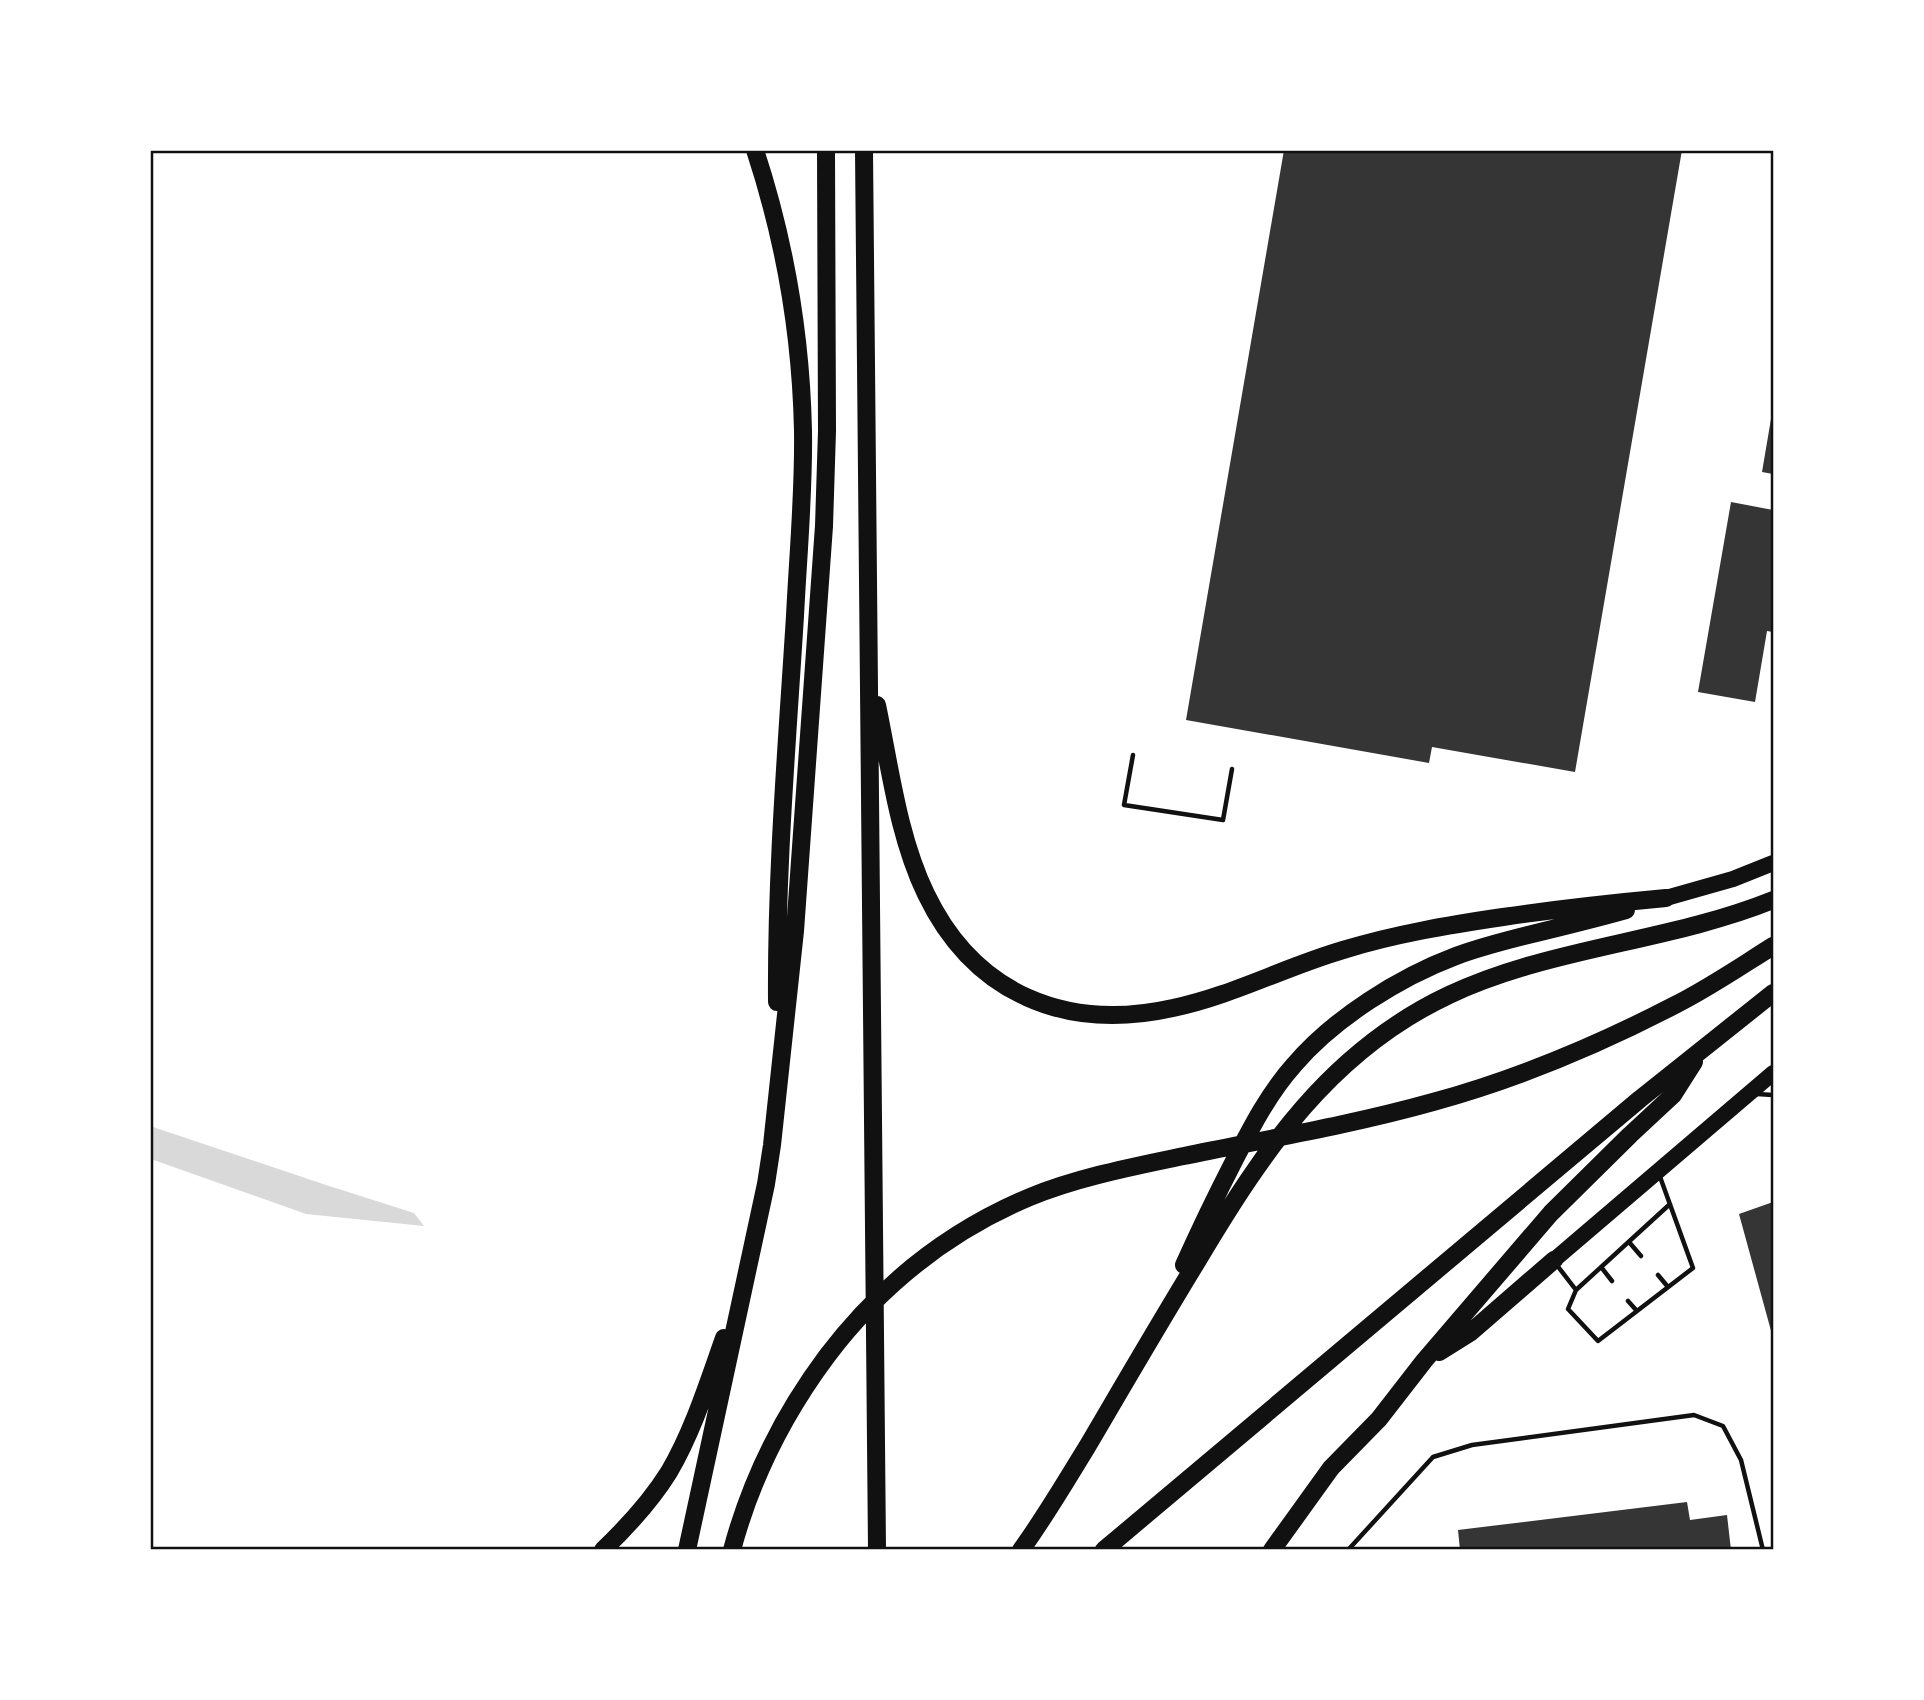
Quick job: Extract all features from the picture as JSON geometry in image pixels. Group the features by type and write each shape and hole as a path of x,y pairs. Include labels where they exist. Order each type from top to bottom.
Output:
{"highway":[{"path":"755,150 783,249 797,339 803,432 802,504 776,930 778,1074"},
{"path":"687,1549 770,1158 795,931 826,483 827,150"},
{"path":"864,152 877,1549"},
{"path":"868,661 898,809 926,894 958,944 986,973 1005,986 1042,1004 1083,1014 1126,1016 1149,1013 1201,1000 1339,951 1406,933 1591,904 1666,898"},
{"path":"1149,1341 1205,1217 1259,1112 1307,1051 1364,1005 1430,967 1487,946 1666,898"},
{"path":"1021,1549 1045,1516 1242,1188 1291,1120 1339,1069 1369,1043 1432,1003 1482,981 1535,964 1714,920 1773,900"},
{"path":"732,1549 746,1503 770,1448 801,1394 837,1343 858,1318 905,1272 977,1223 1033,1196 1110,1172 1400,1111 1502,1081 1563,1057 1676,1005 1773,946"},
{"path":"1104,1549 1640,1099 1773,993"},
{"path":"1272,1549 1331,1468 1379,1419 1424,1361 1552,1213 1673,1095 1701,1051"},
{"path":"1424,1361 1471,1332 1554,1260"},
{"path":"603,1549 638,1514 670,1469 698,1409 746,1275"}],"main road":[{"path":"1666,898 1733,879 1773,863"},
{"path":"1554,1260 1773,1073"}],"lane":[{"path":"1133,755 1124,805 1223,820 1232,769"},
{"path":"1749,1093 1773,1095"},
{"path":"1658,1170 1693,1268 1598,1341 1568,1310 1576,1290 1670,1204"},
{"path":"1629,1242 1641,1256"},
{"path":"1554,1260 1576,1290"},
{"path":"1601,1268 1612,1281"},
{"path":"1658,1275 1668,1287"},
{"path":"1628,1301 1637,1311"},
{"path":"1348,1549 1433,1457 1472,1445 1694,1415 1723,1426 1741,1460 1763,1549"}],"shaded area":[{"path":"150,1126 414,1213 424,1226 306,1214 151,1159"}],"building":[{"path":"1284,150 1682,150 1575,772 1432,747 1429,763 1186,720"},
{"path":"1773,413 1773,474 1762,472"},
{"path":"1731,502 1773,510 1773,632 1767,631 1755,702 1698,692"},
{"path":"1773,1202 1773,1338 1739,1214"},
{"path":"1687,1502 1690,1520 1727,1515 1731,1550 1460,1550 1458,1530"}]}
